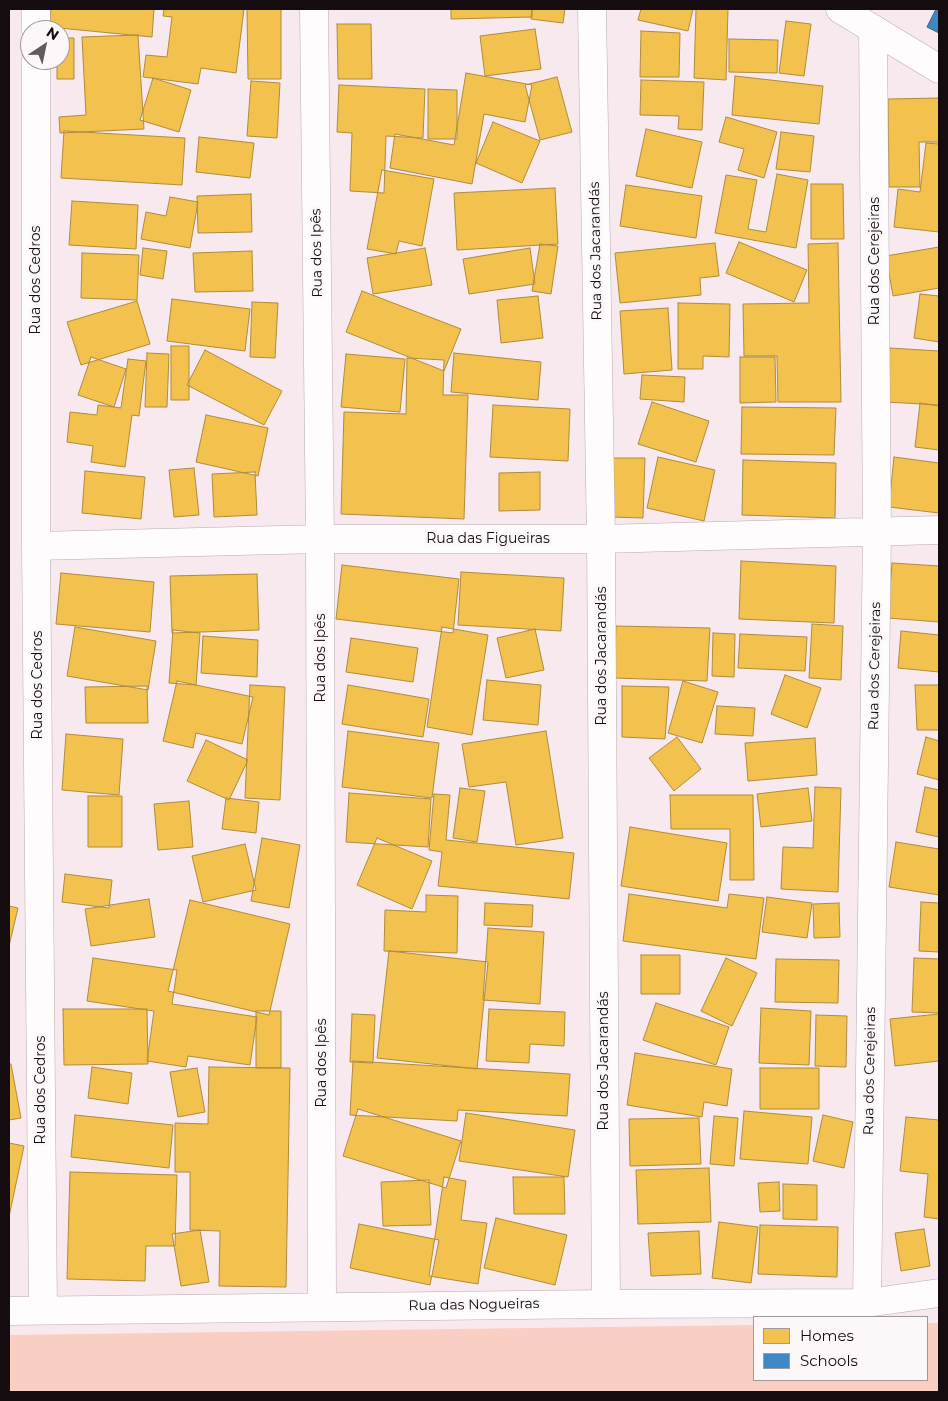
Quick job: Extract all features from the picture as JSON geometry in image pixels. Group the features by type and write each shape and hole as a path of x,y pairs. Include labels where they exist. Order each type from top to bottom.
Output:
{"street":[{"name":"Rua dos Ipês","path":"314,9 320,539 322,1307"},
{"name":"Rua dos Jacarandás","path":"592,9 601,539 606,1304"},
{"path":"840,9 939,69"},
{"name":"Rua dos Cerejeiras","path":"867,1303 877,532 873,29"},
{"name":"Rua dos Cedros","path":"36,70 36,546 43,1310"},
{"name":"Rua das Figueiras","path":"36,546 320,539 601,539 939,530"},
{"name":"Rua das Nogueiras","path":"9,1311 867,1303 939,1293"}],"shaded area":[{"path":"928,1323 939,1323 939,1392 9,1392 9,1335 753,1325 753,1381 928,1381"}],"building: Homes":[{"path":"51,9 154,9 152,37 70,29 70,20 50,20"},
{"path":"164,9 244,9 236,73 201,68 198,84 143,77 146,55 167,57 172,17 163,16"},
{"path":"247,9 281,9 281,79 248,79"},
{"path":"451,9 532,9 532,17 451,19"},
{"path":"532,9 565,9 563,23 531,19"},
{"path":"641,9 693,9 688,31 638,20"},
{"path":"696,9 728,9 726,80 694,78"},
{"path":"786,21 811,24 804,76 779,73"},
{"path":"337,24 371,24 372,79 338,79"},
{"path":"535,29 541,69 485,76 480,36"},
{"path":"641,31 680,33 679,77 640,77"},
{"path":"138,35 144,129 60,133 59,117 86,115 82,37"},
{"path":"70,38 74,38 74,79 57,79 57,70 70,70"},
{"path":"729,39 778,40 777,73 729,72"},
{"path":"466,73 532,85 525,122 484,114 472,184 390,168 395,134 454,145"},
{"path":"735,76 823,86 819,124 732,115"},
{"path":"557,77 572,132 540,140 525,85"},
{"path":"153,78 191,90 179,132 140,120"},
{"path":"641,80 704,82 702,130 678,129 679,116 640,115"},
{"path":"251,81 280,83 277,138 247,136"},
{"path":"339,85 425,89 423,138 386,136 384,193 350,191 352,133 337,132"},
{"path":"428,89 457,90 457,139 428,139"},
{"path":"939,98 939,142 919,142 920,187 889,187 888,99"},
{"path":"726,117 777,132 764,178 738,170 744,149 719,142"},
{"path":"493,122 540,141 522,183 476,163"},
{"path":"646,129 702,142 692,188 636,176"},
{"path":"64,131 185,138 182,185 61,178"},
{"path":"781,132 814,136 810,172 776,169"},
{"path":"199,137 254,143 250,178 196,172"},
{"path":"926,143 939,144 939,232 894,227 898,189 920,192"},
{"path":"382,170 434,179 422,246 399,241 396,254 367,249"},
{"path":"777,174 808,180 796,248 715,233 726,175 757,180 748,229 766,232"},
{"path":"811,184 843,184 844,239 811,239"},
{"path":"626,185 702,196 696,238 620,226"},
{"path":"555,188 558,244 457,250 454,193"},
{"path":"251,194 252,232 198,233 197,196"},
{"path":"170,197 198,202 190,248 141,239 146,212 166,216"},
{"path":"72,201 138,205 136,249 69,245"},
{"path":"739,242 807,270 794,302 726,273"},
{"path":"715,243 719,276 700,278 701,295 620,303 615,253"},
{"path":"838,243 841,402 778,402 777,356 744,356 743,304 809,303 808,244"},
{"path":"540,244 558,246 551,294 532,291"},
{"path":"939,247 939,288 893,296 886,256"},
{"path":"143,248 167,251 163,279 140,275"},
{"path":"425,248 432,285 373,294 367,258"},
{"path":"530,248 535,284 469,294 463,259"},
{"path":"252,251 253,291 195,292 193,253"},
{"path":"82,253 139,255 137,300 81,298"},
{"path":"362,291 461,329 444,371 346,332"},
{"path":"920,294 939,296 939,342 914,338"},
{"path":"538,296 543,338 501,343 497,300"},
{"path":"172,299 250,309 245,351 167,341"},
{"path":"137,301 150,344 81,365 67,322"},
{"path":"252,302 278,303 275,358 250,357"},
{"path":"678,303 730,304 729,357 703,356 703,369 678,369"},
{"path":"668,308 672,370 624,374 620,311"},
{"path":"171,346 189,346 189,400 171,400"},
{"path":"890,348 939,351 939,405 886,402"},
{"path":"205,350 282,391 264,425 187,385"},
{"path":"147,353 169,354 167,407 145,407"},
{"path":"454,353 541,362 538,400 451,392"},
{"path":"346,354 405,359 400,412 341,407"},
{"path":"91,357 126,369 114,407 78,395"},
{"path":"740,357 775,357 776,402 740,403"},
{"path":"407,358 444,360 443,395 468,395 464,519 341,514 344,412 406,414"},
{"path":"128,359 146,361 139,416 132,415 125,467 91,462 93,446 67,442 70,412 97,415 98,405 121,408"},
{"path":"642,375 685,377 684,402 640,399"},
{"path":"652,402 709,421 696,462 638,444"},
{"path":"920,403 939,406 939,450 915,447"},
{"path":"493,405 570,409 568,461 490,457"},
{"path":"742,407 836,408 834,455 741,454"},
{"path":"206,415 268,428 258,476 196,462"},
{"path":"658,457 715,470 704,521 647,508"},
{"path":"894,457 939,463 939,513 889,507"},
{"path":"613,458 645,458 643,518 612,517"},
{"path":"743,460 836,463 835,518 742,515"},
{"path":"194,468 199,515 174,517 169,470"},
{"path":"85,471 145,477 141,519 82,513"},
{"path":"255,472 257,515 214,517 212,474"},
{"path":"540,472 540,510 499,511 499,473"},
{"path":"741,561 836,566 834,623 739,619"},
{"path":"892,563 939,566 939,622 888,618"},
{"path":"342,565 459,579 453,633 336,619"},
{"path":"461,572 564,578 561,631 458,625"},
{"path":"61,573 154,582 150,632 56,624"},
{"path":"257,574 259,630 172,633 170,576"},
{"path":"812,624 843,626 841,680 809,678"},
{"path":"616,626 710,628 707,681 614,678"},
{"path":"75,627 156,641 148,690 67,676"},
{"path":"442,627 488,635 472,735 427,727"},
{"path":"535,629 544,670 506,678 497,638"},
{"path":"173,630 200,633 196,685 169,683"},
{"path":"901,631 939,635 939,672 898,668"},
{"path":"713,633 735,634 734,677 712,676"},
{"path":"740,634 807,637 805,671 738,668"},
{"path":"203,636 258,640 257,677 201,673"},
{"path":"351,638 418,648 413,682 346,672"},
{"path":"785,675 821,688 807,728 771,714"},
{"path":"487,680 541,685 538,725 483,720"},
{"path":"177,681 253,697 242,744 196,733 193,748 163,741"},
{"path":"683,681 718,692 702,743 668,733"},
{"path":"250,685 285,687 280,800 245,798"},
{"path":"348,685 429,699 423,737 342,724"},
{"path":"915,685 939,685 939,730 917,730"},
{"path":"147,686 148,723 86,723 85,687"},
{"path":"622,686 669,687 665,739 622,737"},
{"path":"717,706 755,708 753,736 715,734"},
{"path":"348,731 439,743 432,798 342,787"},
{"path":"546,731 563,838 516,845 506,782 469,787 462,744"},
{"path":"66,734 123,739 119,795 62,790"},
{"path":"677,737 701,769 674,791 649,758"},
{"path":"926,737 939,741 939,780 917,774"},
{"path":"815,738 817,775 748,781 745,743"},
{"path":"206,740 248,760 229,800 187,781"},
{"path":"815,787 841,788 838,892 781,889 783,847 813,848"},
{"path":"925,787 939,790 939,837 916,832"},
{"path":"460,788 485,791 477,842 453,838"},
{"path":"808,788 812,821 761,827 757,794"},
{"path":"349,793 431,799 428,847 346,842"},
{"path":"434,794 450,795 446,840 574,853 569,899 438,886 442,852 429,850"},
{"path":"670,795 753,795 754,880 730,880 730,829 671,829"},
{"path":"88,796 122,796 122,847 88,847"},
{"path":"226,798 259,802 256,833 222,829"},
{"path":"189,801 193,847 158,850 154,804"},
{"path":"630,827 727,843 718,901 621,886"},
{"path":"262,838 300,845 289,908 251,901"},
{"path":"377,838 432,861 412,909 357,885"},
{"path":"896,842 939,849 939,895 889,887"},
{"path":"245,844 256,890 203,902 192,856"},
{"path":"65,874 112,880 109,908 62,902"},
{"path":"629,894 727,908 729,894 764,898 756,959 623,941"},
{"path":"426,895 458,896 457,953 384,951 385,910 426,912"},
{"path":"767,897 812,903 807,938 762,932"},
{"path":"149,899 155,937 91,946 85,909"},
{"path":"190,900 290,924 269,1015 168,991"},
{"path":"921,902 939,903 939,952 919,951"},
{"path":"485,903 533,905 532,927 484,925"},
{"path":"839,903 840,937 814,938 813,904"},
{"path":"9,906 18,908 9,946"},
{"path":"488,928 544,932 540,1004 483,1000"},
{"path":"389,951 488,962 477,1069 377,1058"},
{"path":"641,955 680,955 680,994 641,994"},
{"path":"93,958 177,970 172,1004 257,1017 250,1065 188,1056 186,1067 147,1061 154,1011 87,1001"},
{"path":"726,958 757,973 732,1026 701,1011"},
{"path":"914,958 939,959 939,1013 912,1012"},
{"path":"776,959 839,960 838,1003 775,1002"},
{"path":"656,1003 729,1027 716,1065 643,1040"},
{"path":"761,1008 811,1011 809,1065 759,1063"},
{"path":"63,1009 147,1009 148,1064 64,1065"},
{"path":"489,1009 565,1012 564,1046 530,1044 529,1063 486,1061"},
{"path":"256,1011 281,1011 281,1068 256,1068"},
{"path":"352,1014 375,1015 373,1063 350,1062"},
{"path":"939,1014 939,1061 895,1066 890,1019"},
{"path":"816,1015 847,1016 846,1067 815,1066"},
{"path":"635,1053 732,1069 727,1106 704,1102 702,1117 627,1105"},
{"path":"353,1061 570,1074 567,1116 458,1110 457,1121 350,1115"},
{"path":"9,1064 11,1064 21,1118 9,1120"},
{"path":"92,1067 132,1073 128,1104 88,1098"},
{"path":"209,1067 290,1068 286,1287 219,1286 220,1231 190,1230 190,1172 175,1172 175,1123 208,1124"},
{"path":"197,1068 205,1112 178,1117 170,1072"},
{"path":"760,1068 819,1068 819,1109 760,1109"},
{"path":"358,1109 461,1141 446,1188 343,1156"},
{"path":"744,1111 812,1117 808,1164 740,1159"},
{"path":"466,1113 575,1130 568,1177 459,1161"},
{"path":"75,1115 173,1125 169,1168 71,1157"},
{"path":"823,1115 853,1122 844,1168 813,1161"},
{"path":"714,1116 738,1118 734,1166 710,1164"},
{"path":"906,1117 939,1120 939,1219 924,1217 928,1174 900,1171"},
{"path":"699,1118 701,1164 630,1166 629,1119"},
{"path":"9,1143 24,1146 9,1217"},
{"path":"709,1168 711,1222 638,1224 636,1170"},
{"path":"70,1172 177,1175 175,1246 146,1246 145,1281 67,1279"},
{"path":"444,1177 466,1181 461,1220 487,1223 478,1284 429,1276"},
{"path":"513,1177 564,1177 565,1214 514,1214"},
{"path":"429,1180 431,1225 383,1226 381,1182"},
{"path":"779,1182 780,1211 760,1212 758,1183"},
{"path":"783,1184 817,1185 817,1220 783,1219"},
{"path":"496,1218 567,1235 555,1285 484,1268"},
{"path":"719,1222 758,1227 751,1283 712,1278"},
{"path":"359,1224 439,1240 430,1285 350,1268"},
{"path":"760,1225 838,1227 837,1277 758,1274"},
{"path":"924,1229 930,1266 901,1271 895,1233"},
{"path":"200,1230 209,1282 181,1286 172,1234"},
{"path":"699,1231 701,1274 651,1276 648,1233"}],"building: Schools":[{"path":"936,9 939,9 939,33 927,27"}]}
